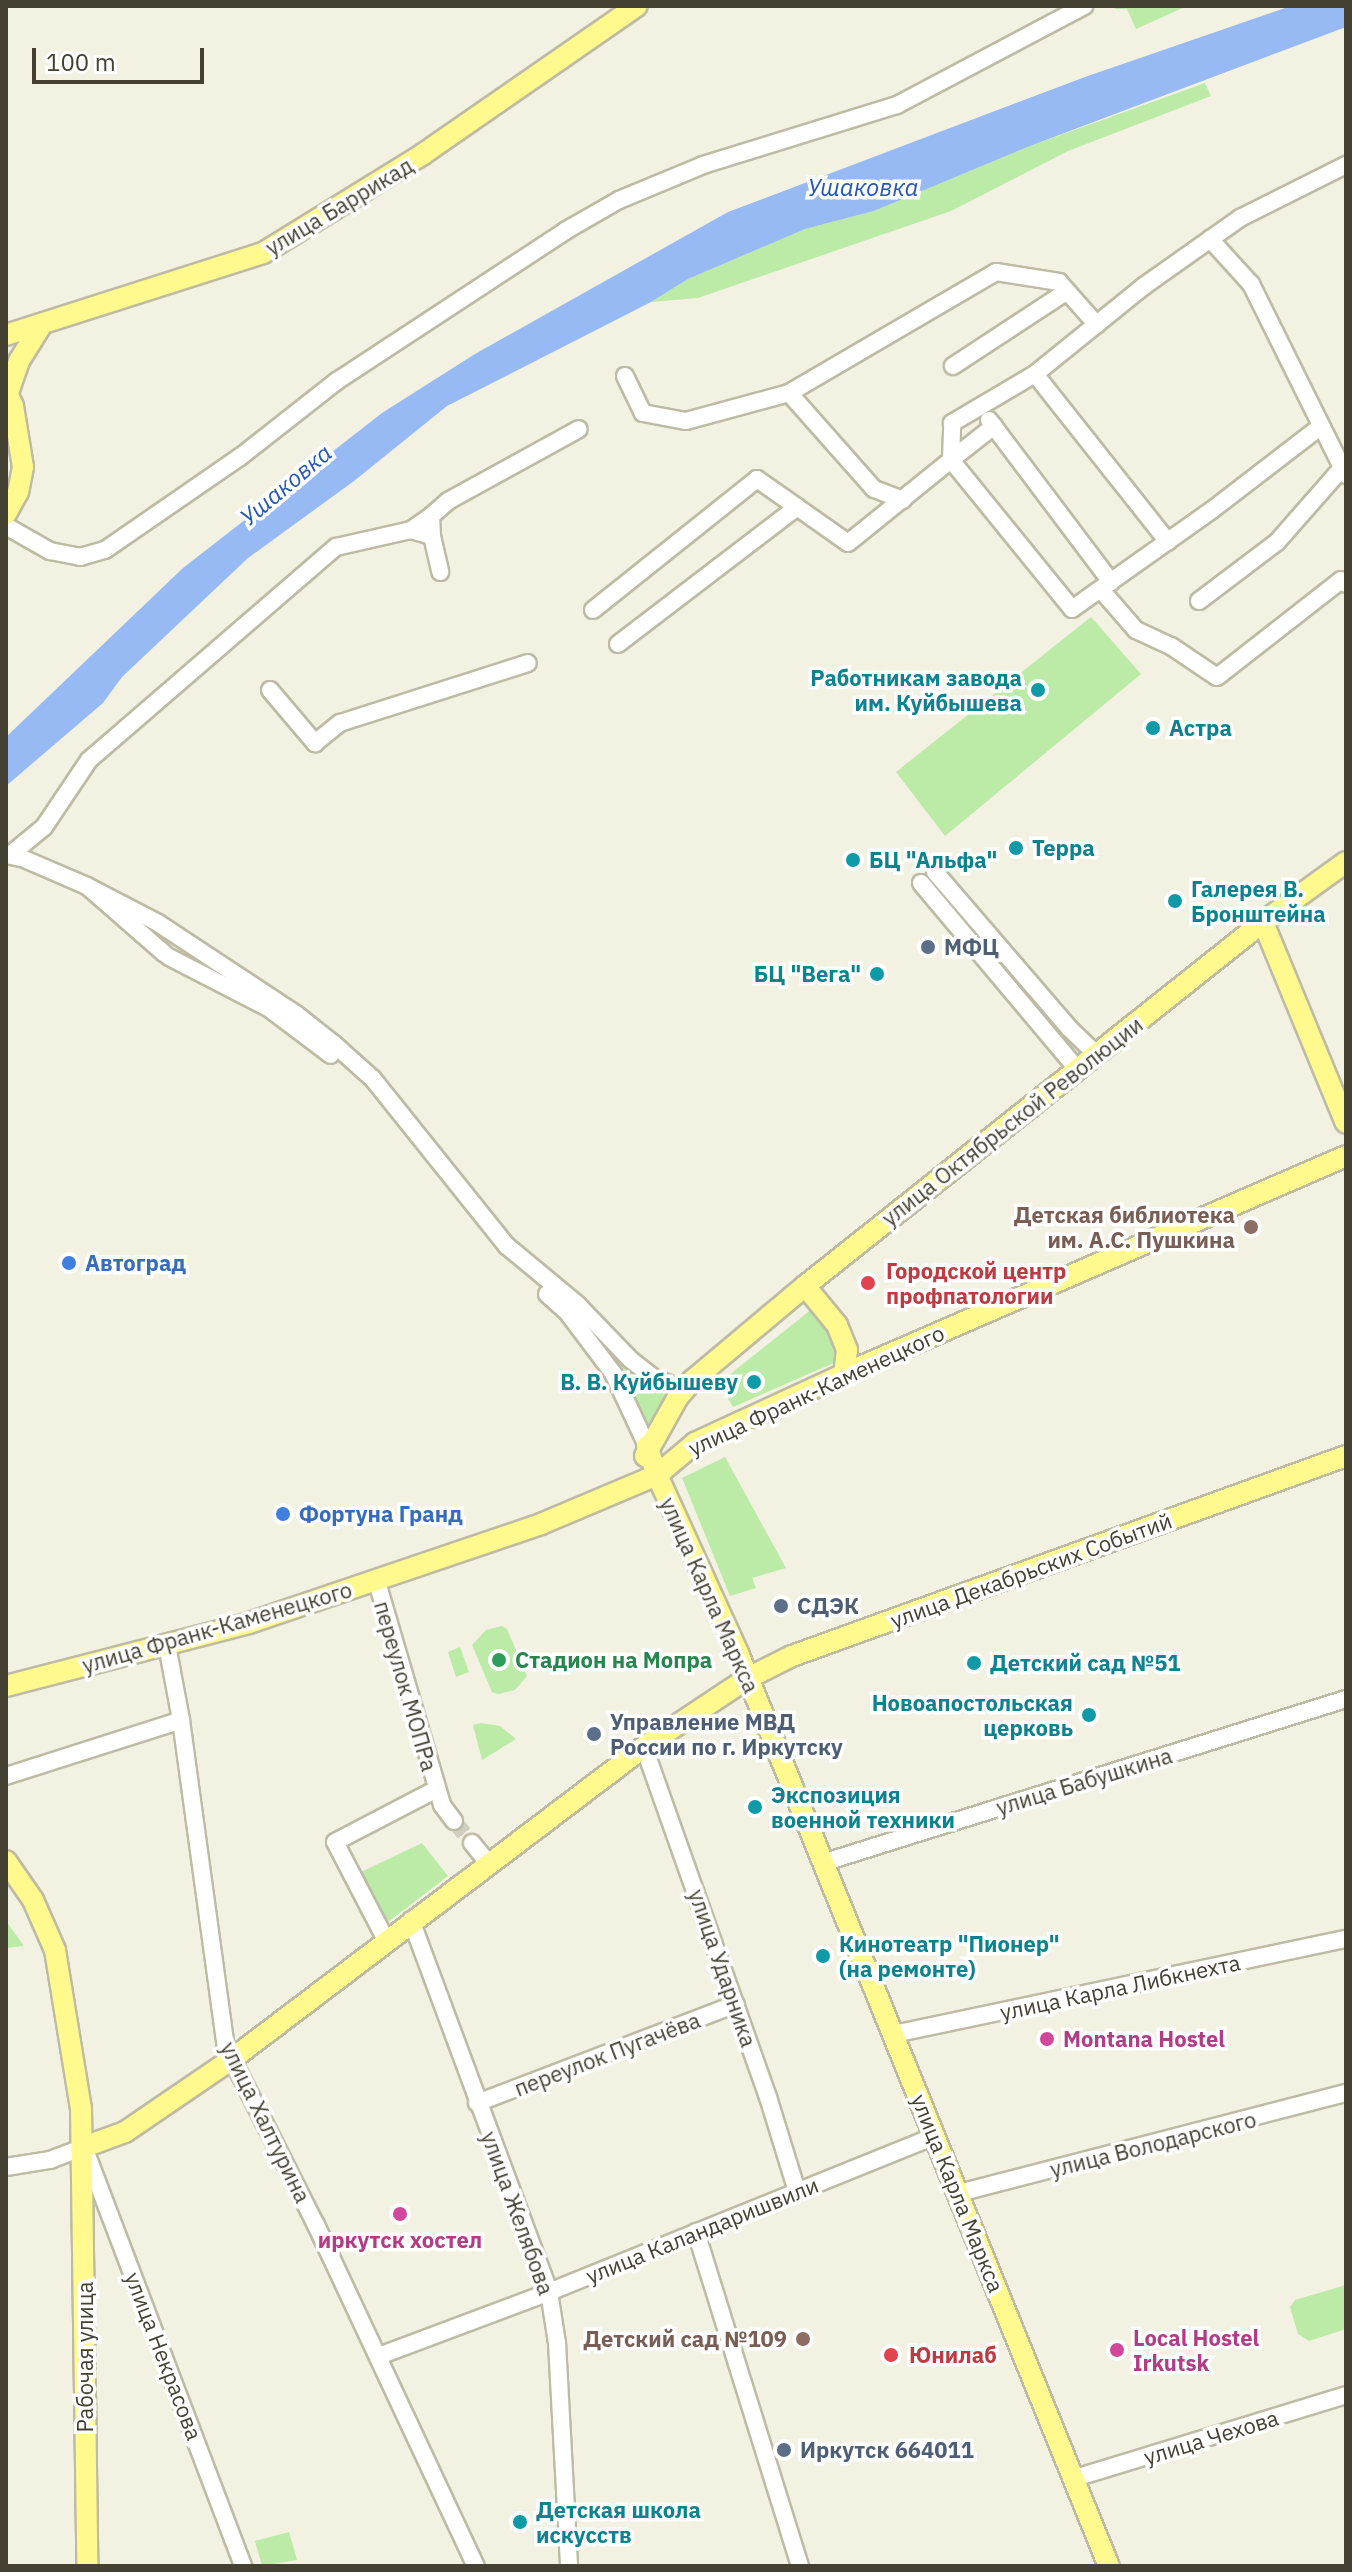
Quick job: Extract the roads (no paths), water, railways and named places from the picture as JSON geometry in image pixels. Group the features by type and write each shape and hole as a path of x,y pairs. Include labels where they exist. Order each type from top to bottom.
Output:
{"main road":[{"name":"улица Баррикад","path":"6,335 263,253 423,154 637,6"},
{"path":"6,514 18,492 23,467 7,392 19,361 42,324"},
{"name":"улица Октябрьской Революции","path":"629,1488 641,1472 647,1446 684,1388 805,1286 1263,922 1346,862"},
{"path":"1263,922 1346,1123"},
{"name":"улица Франк-Каменецкого","path":"6,1686 167,1645 377,1582 541,1524 657,1475 682,1452 844,1374 1346,1156"},
{"path":"805,1286 837,1325 847,1350 844,1374"},
{"path":"660,1426 659,1441 665,1448 682,1452"},
{"name":"улица Карла Маркса","path":"647,1446 657,1475 748,1678 1109,2566"},
{"name":"улица Декабрьских Событий","path":"411,1920 644,1747 748,1678 792,1656 1346,1456"},
{"name":"Рабочая улица","path":"6,1861 33,1900 59,1967 84,2147 87,2566"},
{"path":"84,2147 125,2132 232,2059 411,1920"}],"street":[{"path":"6,526 50,551 80,557 105,550 240,457 337,381 516,262 619,200 666,178 897,105 1084,6"},
{"path":"1321,426 1168,542 1072,609 951,460 952,423 1035,374 1240,218 1346,165"},
{"path":"1199,601 1277,542 1344,472 1251,284 1210,239"},
{"path":"625,376 643,413 686,421 789,393 996,272 1059,282 1097,325"},
{"path":"953,366 1067,291"},
{"path":"1035,374 1168,542"},
{"path":"789,393 874,489 903,500"},
{"path":"980,408 1136,630 1171,646 1217,677 1341,580 1346,584"},
{"path":"593,610 757,479 848,543 994,426"},
{"path":"8,855 44,827 89,760 336,547 411,530 448,501 579,429"},
{"path":"618,644 797,507"},
{"path":"431,516 440,572"},
{"path":"411,530 432,536"},
{"path":"270,690 315,743 340,723 524,664"},
{"path":"8,855 91,880 105,895 177,936 296,1014 373,1079 507,1246 578,1305 631,1360 657,1380 684,1388"},
{"path":"935,872 1069,1028 1097,1055"},
{"name":"улица Карла Маркса","path":"91,880 167,955 270,1009 339,1061 388,1109 494,1240 567,1312 596,1347 613,1373 647,1446"},
{"path":"921,883 1078,1070"},
{"path":"167,955 175,957 183,949 177,936"},
{"name":"переулок МОПРа","path":"377,1582 442,1805 454,1821"},
{"name":"улица Халтурина","path":"167,1645 181,1720 223,2032 232,2059 379,2356 476,2566"},
{"name":"улица Бабушкина","path":"822,1863 1346,1699"},
{"path":"6,1776 181,1720"},
{"name":"улица Ударника","path":"644,1747 736,2004 797,2191"},
{"name":"переулок МОПРа","path":"386,1940 335,1842 437,1789"},
{"path":"472,1843 488,1863"},
{"name":"улица Желябова","path":"411,1920 549,2292 557,2343 569,2566"},
{"name":"улица Карла Либкнехта","path":"894,2034 1346,1939"},
{"name":"переулок Пугачёва","path":"477,2103 736,2004"},
{"name":"улица Володарского","path":"959,2193 1346,2093"},
{"name":"улица Каландаришвили","path":"379,2356 549,2292 935,2136"},
{"path":"6,2167 50,2160 84,2147"},
{"name":"улица Некрасова","path":"84,2147 243,2566"},
{"path":"696,2232 800,2566"},
{"name":"улица Чехова","path":"1075,2478 1346,2395"}],"water":[{"name":"Ушаковка","path":"1291,6 1346,6 1346,27 1030,146 874,211 805,229 688,279 651,302 447,406 354,481 248,558 122,677 103,703 6,786 6,737 183,568 382,413 475,354 728,212 1085,77"}],"tunnel":[{"path":"454,1821 472,1843"}],"place":[{"name":"Работникам завода им. Куйбышева","path":"1038,690"},
{"name":"Астра","path":"1153,728"},
{"name":"Терра","path":"1016,848"},
{"name":"БЦ \"Альфа\"","path":"853,860"},
{"name":"Галерея В. Бронштейна","path":"1175,901"},
{"name":"МФЦ","path":"928,947"},
{"name":"БЦ \"Вега\"","path":"877,974"},
{"name":"Детская библиотека им. А.С. Пушкина","path":"1251,1227"},
{"name":"Автоград","path":"69,1263"},
{"name":"Городской центр профпатологии","path":"868,1283"},
{"name":"В. В. Куйбышеву","path":"754,1382"},
{"name":"Фортуна Гранд","path":"283,1514"},
{"name":"СДЭК","path":"781,1606"},
{"name":"Стадион на Мопра","path":"499,1660"},
{"name":"Детский сад №51","path":"974,1663"},
{"name":"Новоапостольская церковь","path":"1089,1715"},
{"name":"Управление МВД России по г. Иркутску","path":"594,1734"},
{"name":"Экспозиция военной техники","path":"755,1807"},
{"name":"Кинотеатр \"Пионер\" (на ремонте)","path":"823,1956"},
{"name":"Montana Hostel","path":"1047,2039"},
{"name":"иркутск хостел","path":"400,2214"},
{"name":"Детский сад №109","path":"803,2339"},
{"name":"Local Hostel Irkutsk","path":"1117,2350"},
{"name":"Юнилаб","path":"891,2355"},
{"name":"Иркутск 664011","path":"784,2450"},
{"name":"Детская школа искусств","path":"520,2522"}]}
